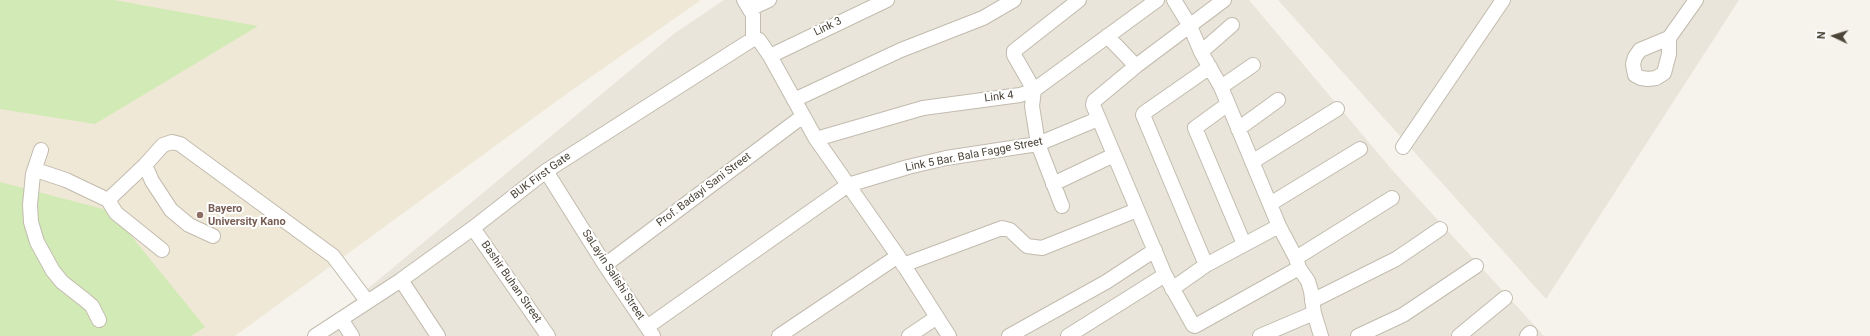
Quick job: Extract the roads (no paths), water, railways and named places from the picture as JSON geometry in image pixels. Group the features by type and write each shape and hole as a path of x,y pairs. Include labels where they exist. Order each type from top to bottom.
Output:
{"street":[{"path":"769,0 747,5 754,21 753,39 758,40 770,56 816,138 901,261 949,336"},
{"name":"Link 3","path":"770,56 887,0"},
{"path":"794,100 901,50 983,18 1014,0"},
{"path":"1062,206 1038,144 1032,106 1034,90 1014,55 1014,51 1079,0"},
{"name":"Link 4","path":"816,138 923,108 1020,95 1034,90 1157,0"},
{"path":"1174,0 1190,26 1221,88 1279,226 1297,263 1308,281 1321,336"},
{"path":"1224,0 1136,66 1094,101 1098,119 1165,275 1193,325 1195,326 1297,263 1392,198"},
{"path":"1403,147 1503,0"},
{"path":"1669,38 1696,0"},
{"path":"1202,52 1232,25"},
{"path":"1107,36 1136,66"},
{"name":"BUK First Gate","path":"315,336 401,280 473,228 546,170 753,39"},
{"path":"1221,88 1253,65"},
{"path":"1206,265 1143,115 1210,67"},
{"path":"1238,129 1278,100"},
{"path":"1228,104 1195,128 1244,244"},
{"path":"1252,162 1337,109"},
{"name":"Prof. Badayi Sani Street","path":"605,265 803,116"},
{"name":"Link 5 Bar. Bala Fagge Street","path":"650,332 848,185 908,167 946,158 1038,144 1098,119"},
{"path":"108,200 162,145 172,142 180,144 333,256 367,301"},
{"path":"1270,204 1360,149"},
{"path":"41,150 34,171 30,205 31,222 37,242 53,271 62,282 88,303 99,320"},
{"path":"1053,184 1114,155"},
{"path":"144,165 152,182 171,210 189,225 212,236"},
{"name":"SaLayin Salishi Street","path":"546,170 561,197 574,214 605,265 650,332"},
{"path":"34,171 42,172 66,180 108,200 116,213 162,250"},
{"path":"779,336 901,261 1002,228 1010,230 1027,246 1042,248 1137,210"},
{"path":"1172,289 1206,265 1279,226"},
{"name":"Bashir Buhan Street","path":"473,228 548,336"},
{"path":"1260,336 1396,259 1440,229"},
{"path":"1009,336 1106,282 1155,250"},
{"path":"1358,336 1403,315 1476,266"},
{"path":"1072,335 1165,275"},
{"path":"401,280 438,336"},
{"path":"1459,336 1505,298"},
{"path":"909,336 936,317"},
{"path":"341,319 352,336"}],"place":[{"name":"Bayero University Kano","path":"200,215"}]}
